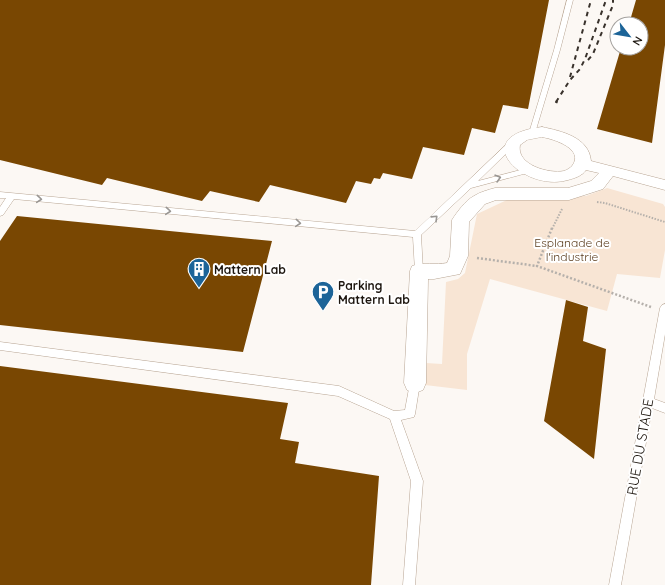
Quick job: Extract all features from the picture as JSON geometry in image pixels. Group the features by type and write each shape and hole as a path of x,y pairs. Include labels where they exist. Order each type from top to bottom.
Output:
{"street":[{"path":"532,132 553,134 569,140 579,150 583,157 582,164 574,172 561,176 550,176 528,170 519,164 511,150 512,144 516,139 532,132"},
{"path":"582,164 665,185"},
{"path":"415,383 418,271 434,272 454,269 459,256 461,220 479,200 495,194 569,194 597,185 610,170"}],"lane":[{"path":"532,132 557,50 570,0"},
{"path":"0,195 416,234 468,187 512,144"},
{"path":"468,187 528,170"},
{"path":"0,213 12,196"},
{"path":"416,234 418,271"},
{"name":"RUE DU STADE","path":"614,585 649,402 660,308"},
{"path":"0,346 339,391 394,416 410,414 415,383"},
{"path":"649,402 665,408"},
{"path":"394,416 417,481 409,585"}],"path":[{"path":"590,202 605,202 665,222"},
{"path":"537,266 558,215 566,205"},
{"path":"459,256 537,266 660,308"}],"green space":[{"name":"Esplanade de l'industrie","path":"607,188 663,204 665,207 665,250 660,278 617,274 607,311 490,279 467,354 467,390 425,385 426,363 442,364 446,282 458,279 465,273 477,214 509,199 586,196"}],"building":[{"path":"0,0 549,0 528,109 503,105 495,133 472,128 464,155 423,147 412,179 383,173 380,179 374,178 371,184 356,181 346,203 270,185 259,202 210,191 202,201 107,178 102,185 0,160"},
{"path":"636,0 665,0 665,45 652,143 597,129 619,56 649,56 649,16 631,16"},
{"path":"17,216 272,241 243,352 0,325 0,241"},
{"path":"566,300 588,307 583,341 606,349 594,459 544,421"},
{"path":"0,366 288,403 280,439 299,442 295,463 379,476 371,585 0,585"}],"railway":[{"path":"570,77 591,0"},
{"path":"556,102 570,80 580,69 585,59 606,0"},
{"path":"588,60 593,54 613,5 613,0"}],"place":[{"name":"Mattern Lab","path":"199,288"},
{"name":"Parking Mattern Lab","path":"323,312"}]}
